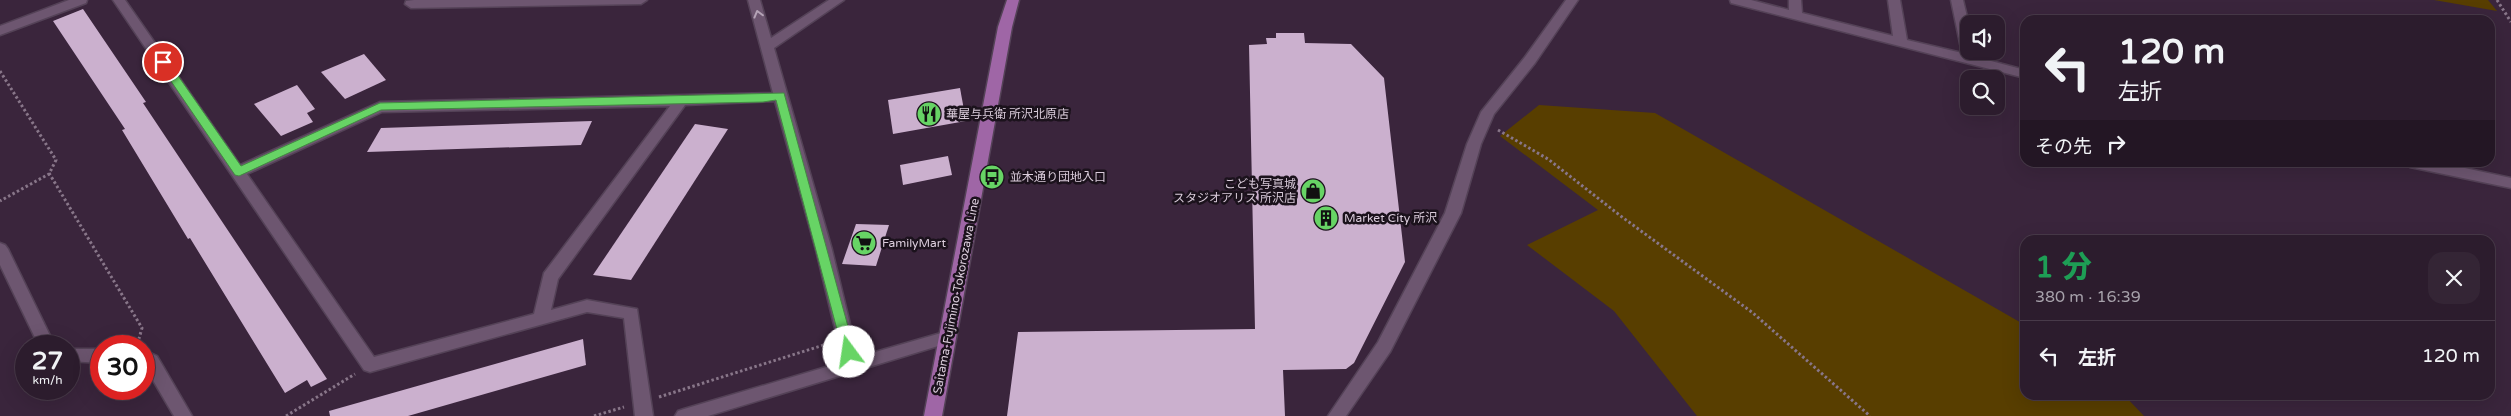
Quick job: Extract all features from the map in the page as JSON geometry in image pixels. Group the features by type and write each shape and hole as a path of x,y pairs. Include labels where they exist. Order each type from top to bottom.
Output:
{"main road":[{"name":"Saitama-Fujimino-Tokorozawa Line","path":"933,416 1005,27 1013,0"}],"street":[{"path":"0,31 81,0"},
{"path":"120,0 370,364 587,306 632,313 642,409"},
{"path":"411,4 641,0"},
{"path":"754,0 824,250 852,366"},
{"path":"767,47 838,0"},
{"path":"1337,416 1384,347 1453,213 1482,122 1504,88 1530,60 1572,0"},
{"path":"1736,0 1960,58"},
{"path":"1795,0 1796,16"},
{"path":"1894,0 1901,43"},
{"path":"1957,0 1960,15"},
{"path":"1970,60 2020,73"},
{"path":"239,172 380,107 763,99 781,96"},
{"path":"541,318 550,277 682,100"},
{"path":"2434,167 2511,183"},
{"path":"0,249 42,335"},
{"path":"684,416 948,337"},
{"path":"155,368 183,416"}],"path":[{"path":"2497,0 2511,22"},
{"path":"0,70 56,160 49,173 34,184 0,200"},
{"path":"1482,122 1543,155 1622,217 1753,313 1870,416"},
{"path":"49,173 142,328 141,335"},
{"path":"594,416 642,409 831,343"},
{"path":"286,416 370,364"}],"shaded area":[{"path":"2434,0 2488,0 2497,11"},
{"path":"1539,105 1655,113 2020,322 2020,400 2129,400 2144,416 1697,416 1614,311 1527,245 1598,210 1500,136"}],"building":[{"path":"83,9 146,102 143,103 327,379 311,387 307,380 285,393 122,130 125,129 53,21"},
{"name":"Market City 所沢","path":"1276,33 1304,33 1305,43 1351,44 1384,78 1405,262 1354,363 1346,369 1283,370 1285,416 1007,416 1018,332 1255,329 1249,45 1267,44 1266,38 1276,38"},
{"path":"364,54 386,80 345,99 321,72"},
{"path":"297,85 315,109 307,113 313,122 281,136 254,104"},
{"name":"華屋与兵衛 所沢北原店","path":"960,88 966,121 893,134 888,100"},
{"path":"592,121 581,145 367,152 381,128"},
{"path":"695,124 728,129 631,280 593,275"},
{"path":"948,156 952,175 903,185 900,165"},
{"path":"856,224 889,225 876,266 842,264"},
{"path":"583,339 586,365 408,416 330,416 329,411"}],"place":[{"name":"華屋与兵衛 所沢北原店","path":"929,114"},
{"name":"並木通り団地入口","path":"992,177"},
{"name":"こども写真城 スタジオアリス 所沢店","path":"1313,191"},
{"name":"Market City 所沢","path":"1326,218"},
{"name":"FamilyMart","path":"864,243"}],"route":[{"path":"163,62 239,172 380,107 763,99 781,96 824,250 849,352"}]}
